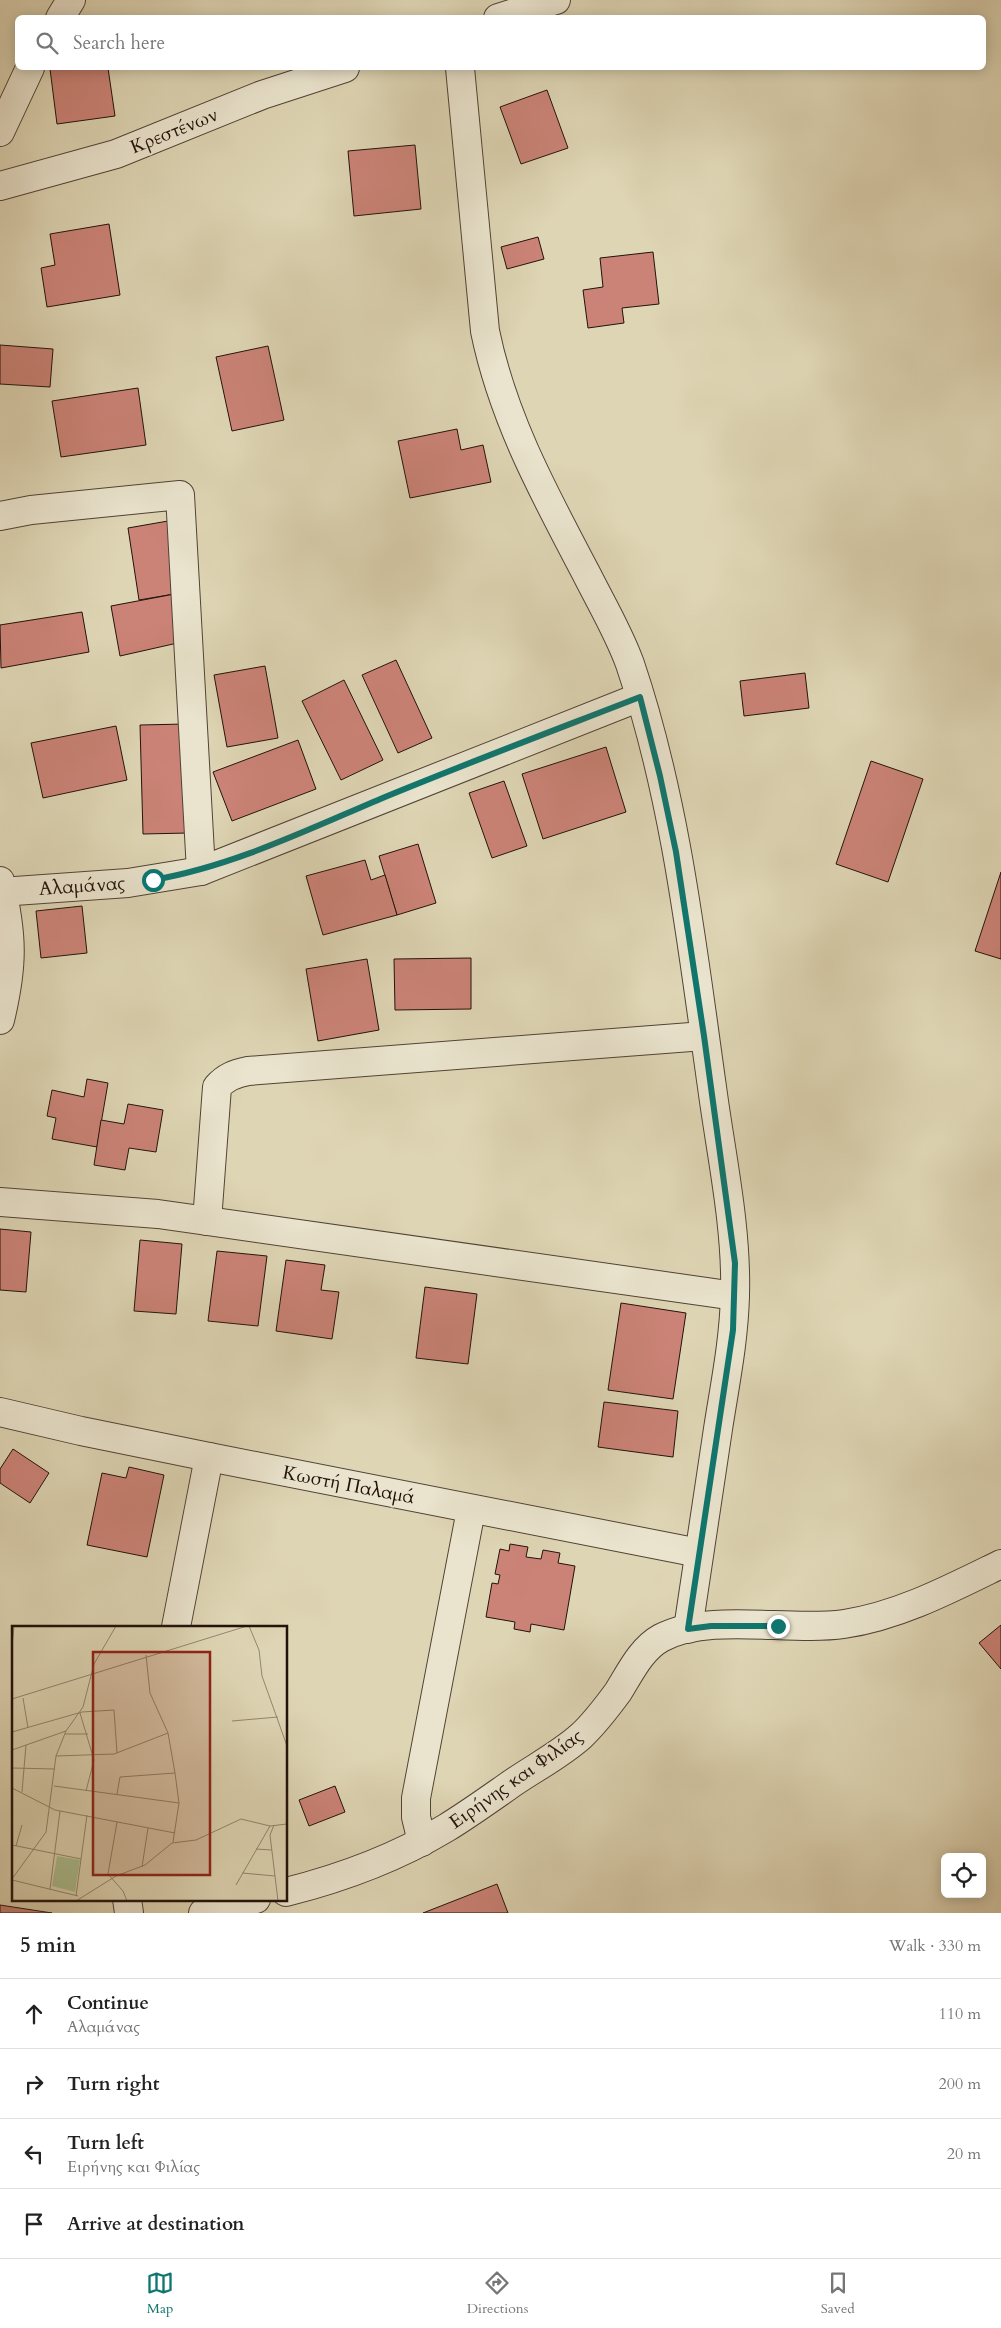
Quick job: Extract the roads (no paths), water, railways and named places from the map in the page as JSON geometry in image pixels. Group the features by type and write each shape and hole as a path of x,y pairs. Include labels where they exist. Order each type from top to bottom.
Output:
{"street":[{"path":"62,15 71,0"},
{"path":"508,15 556,0"},
{"path":"0,132 29,70"},
{"name":"Κρεστένων","path":"0,186 116,154 262,96 339,70"},
{"path":"460,70 485,332 490,356 502,396 538,482 623,648 640,697 660,776 676,852 704,1036 729,1211 735,1263 735,1296 731,1347 688,1629"},
{"path":"0,516 31,510 180,495 202,871"},
{"name":"Αλαμάνας","path":"1,889 128,883 202,871 640,697"},
{"path":"0,1020 9,976 11,952 10,926 1,889"},
{"path":"207,1222 217,1087 223,1080 234,1074 248,1071 704,1036"},
{"path":"0,1202 130,1210 735,1296"},
{"name":"Κωστή Παλαμά","path":"0,1412 81,1431 209,1457 700,1554"},
{"path":"176,1626 209,1457"},
{"path":"422,1842 416,1817 416,1798 471,1510"},
{"name":"Ειρήνης και Φιλίας","path":"288,1891 338,1878 422,1842 455,1822 580,1736 606,1708 644,1653 662,1638 688,1629 728,1625 823,1626 858,1621 936,1594 1001,1564"},
{"path":"127,1900 129,1913"},
{"path":"203,1913 252,1900"}]}
